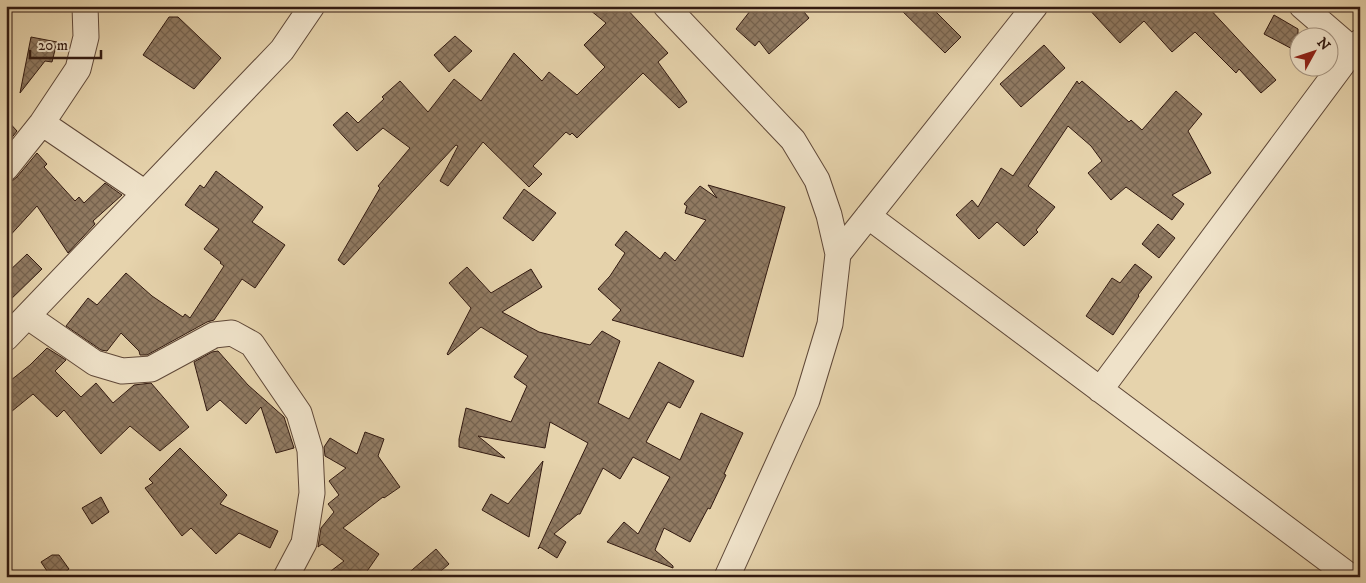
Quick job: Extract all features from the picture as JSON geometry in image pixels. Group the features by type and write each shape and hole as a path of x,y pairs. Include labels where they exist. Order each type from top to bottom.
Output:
{"street":[{"path":"6,168 42,123 78,69 86,37 85,6"},
{"path":"6,338 282,50 312,6"},
{"path":"666,6 793,140 817,180 829,216 838,254 830,324 807,400 727,577"},
{"path":"838,254 1035,6"},
{"path":"1100,390 1356,46 1302,6"},
{"path":"42,123 145,193"},
{"path":"868,216 1351,577"},
{"path":"27,316 95,363 122,371 151,369 214,335 232,333 252,344 299,413 310,450 312,493 304,543 286,577"}],"building":[{"path":"585,6 624,6 668,53 658,62 687,102 679,108 643,73 577,138 572,133 570,135 566,132 533,166 542,174 529,187 483,142 448,186 440,181 458,146 456,145 344,265 338,260 380,188 378,186 410,148 383,128 357,151 333,125 347,112 358,123 400,81 428,112 454,79 481,101 514,53 542,81 549,72 577,95 605,67 584,45 606,23"},
{"path":"754,6 799,6 809,18 769,54 759,41 755,46 736,29"},
{"path":"897,6 930,6 961,37 945,53"},
{"path":"1086,6 1207,6 1276,80 1261,93 1239,69 1236,73 1195,32 1172,52 1144,21 1120,43"},
{"path":"1274,15 1296,28 1288,28 1288,47 1264,34"},
{"path":"169,17 178,17 221,58 194,89 143,55"},
{"path":"455,36 472,51 449,72 434,55"},
{"path":"31,37 57,42 52,62 45,61 20,93"},
{"path":"1044,45 1065,68 1021,107 1000,84"},
{"path":"1077,81 1079,84 1082,81 1129,122 1131,120 1142,130 1176,91 1202,114 1188,131 1211,173 1172,195 1184,204 1172,220 1126,187 1111,200 1088,173 1102,161 1091,146 1068,126 1028,186 1055,207 1036,230 1038,232 1024,246 997,222 979,239 956,215 972,200 978,207 1001,168 1013,176"},
{"path":"6,119 17,131 6,145"},
{"path":"37,153 47,164 44,167 75,201 79,197 84,203 105,183 122,195 93,221 95,224 68,253 37,206 6,240 6,182 12,181 17,177"},
{"path":"216,171 263,207 252,222 285,245 255,288 242,279 214,320 147,355 140,355 139,351 121,333 107,351 101,350 66,326 88,298 97,305 126,273 152,296 183,317 185,314 190,318 224,266 204,249 219,229 185,205 200,185 204,188"},
{"path":"708,185 785,207 743,357 612,320 621,310 598,289 610,276 625,253 615,245 626,231 660,259 665,252 675,261 706,220 685,213 687,206 684,204 700,186 717,198"},
{"path":"524,189 556,213 533,241 503,218"},
{"path":"1158,224 1175,238 1159,258 1142,244"},
{"path":"27,254 42,269 6,304 6,274"},
{"path":"1135,264 1152,277 1138,295 1113,335 1086,316 1112,278 1120,283"},
{"path":"467,267 491,293 531,269 542,287 502,312 539,332 590,345 602,331 620,341 598,403 629,419 659,362 694,381 680,408 668,402 646,442 680,460 701,413 743,433 710,509 708,508 690,542 664,528 655,550 673,568 607,542 624,522 638,534 670,477 633,457 620,479 603,468 580,514 554,534 566,542 557,558 540,547 538,549 588,443 550,422 545,448 478,436 505,458 459,447 466,408 511,422 527,386 514,377 528,356 481,327 447,354 471,308 449,283"},
{"path":"47,348 66,360 55,371 81,397 96,383 113,403 134,385 151,383 189,427 160,451 130,426 101,454 64,410 57,417 33,394 6,416 6,384 30,365"},
{"path":"218,351 248,385 284,417 294,448 276,453 261,407 246,424 220,400 207,411 194,362 212,352"},
{"path":"365,432 384,439 378,456 400,487 383,497 343,528 379,554 363,577 323,577 344,561 322,544 318,547 321,528 334,512 328,504 339,495 329,481 346,468 325,456 324,447 330,438 357,454"},
{"path":"180,448 227,495 220,504 278,531 270,548 239,533 216,554 191,528 182,536 145,488 153,483 149,479"},
{"path":"543,461 529,537 482,510 491,494 508,504"},
{"path":"101,497 109,512 92,524 82,508"},
{"path":"436,549 449,564 434,577 404,577"},
{"path":"52,555 59,555 69,569 59,577 51,577 41,562"}]}
